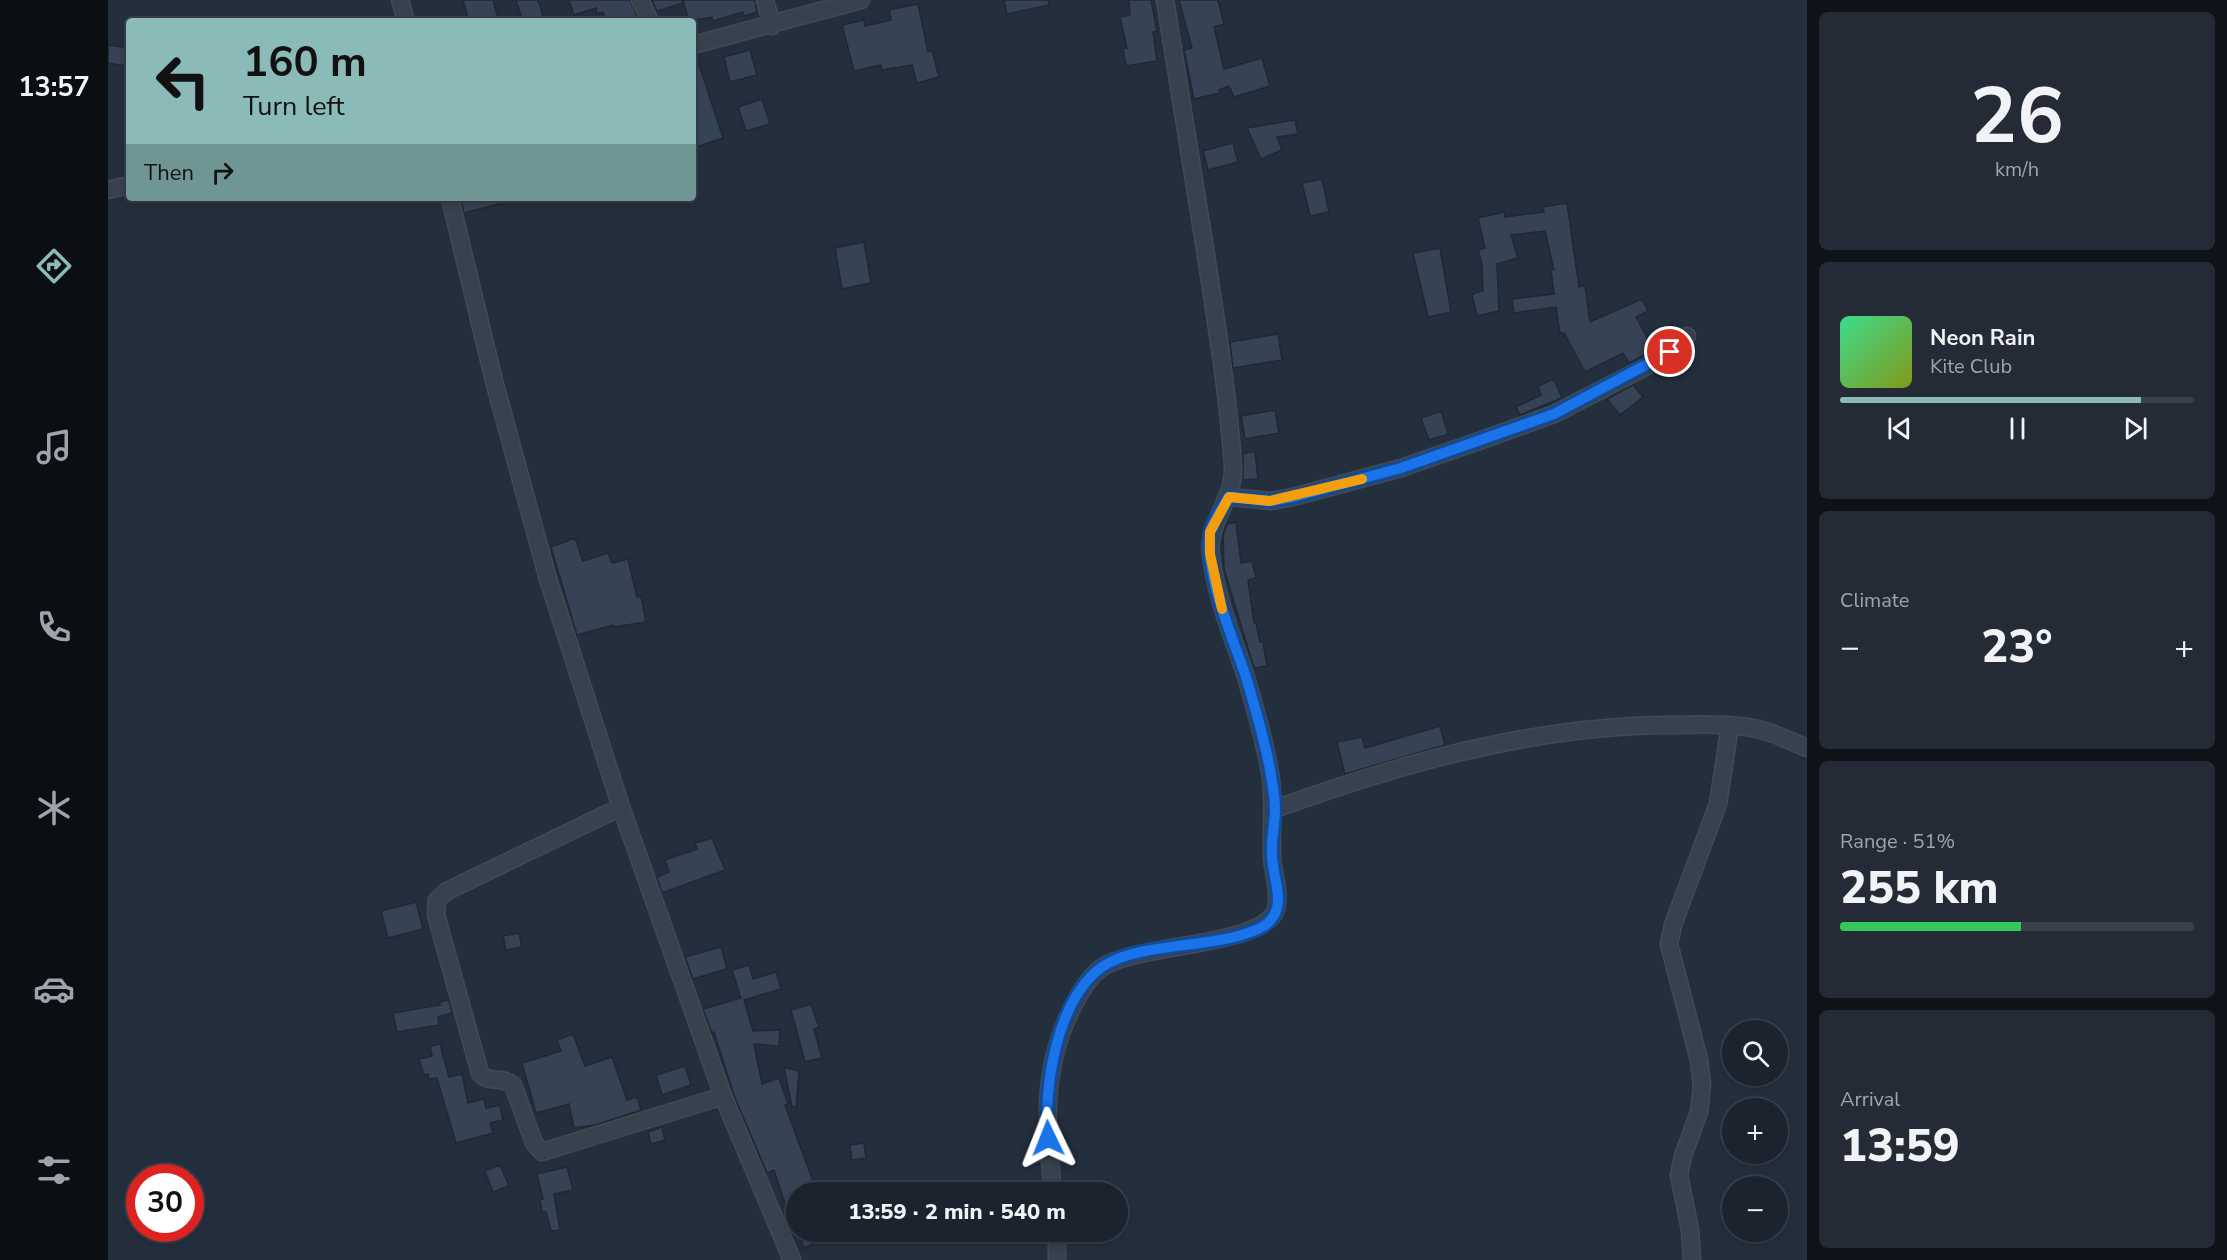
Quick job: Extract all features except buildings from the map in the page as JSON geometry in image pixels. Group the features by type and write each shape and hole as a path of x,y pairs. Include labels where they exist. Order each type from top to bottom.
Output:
{"street":[{"path":"400,0 405,18"},
{"path":"640,0 649,18"},
{"path":"765,0 772,26"},
{"path":"696,44 772,26 861,0"},
{"path":"1052,1182 1047,1122 1049,1074 1056,1043 1080,991 1093,975 1117,960 1243,934 1264,926 1272,919 1278,903 1272,870 1271,838 1275,809 1269,768 1246,678 1221,606 1210,554 1210,532 1229,497 1233,469 1217,324 1165,0"},
{"path":"108,190 126,186"},
{"path":"451,201 494,381 548,579 621,807 723,1096 792,1260"},
{"path":"1229,497 1270,501 1293,497 1389,471 1468,445 1554,414 1661,359 1687,336"},
{"path":"1275,809 1391,769 1528,736 1589,728 1730,725 1773,734 1807,748"},
{"path":"1692,1260 1690,1230 1679,1175 1683,1156 1699,1112 1702,1085 1699,1059 1669,944 1673,925 1718,804 1730,725"},
{"path":"621,807 447,891 437,900 436,915 480,1073 487,1079 505,1080 513,1085 534,1143 542,1152 723,1096"},
{"path":"1057,1242 1057,1260"}],"slow traffic":[{"path":"1222,609 1210,554 1210,532 1229,497 1270,501 1362,479"}],"route":[{"path":"1048,1138 1049,1074 1056,1043 1080,991 1093,975 1117,960 1243,934 1264,926 1276,912 1278,903 1272,870 1271,838 1275,809 1269,768 1246,678 1221,606 1210,554 1210,532 1229,497 1270,501 1401,468 1554,414 1607,384 1650,365 1670,352"}]}
